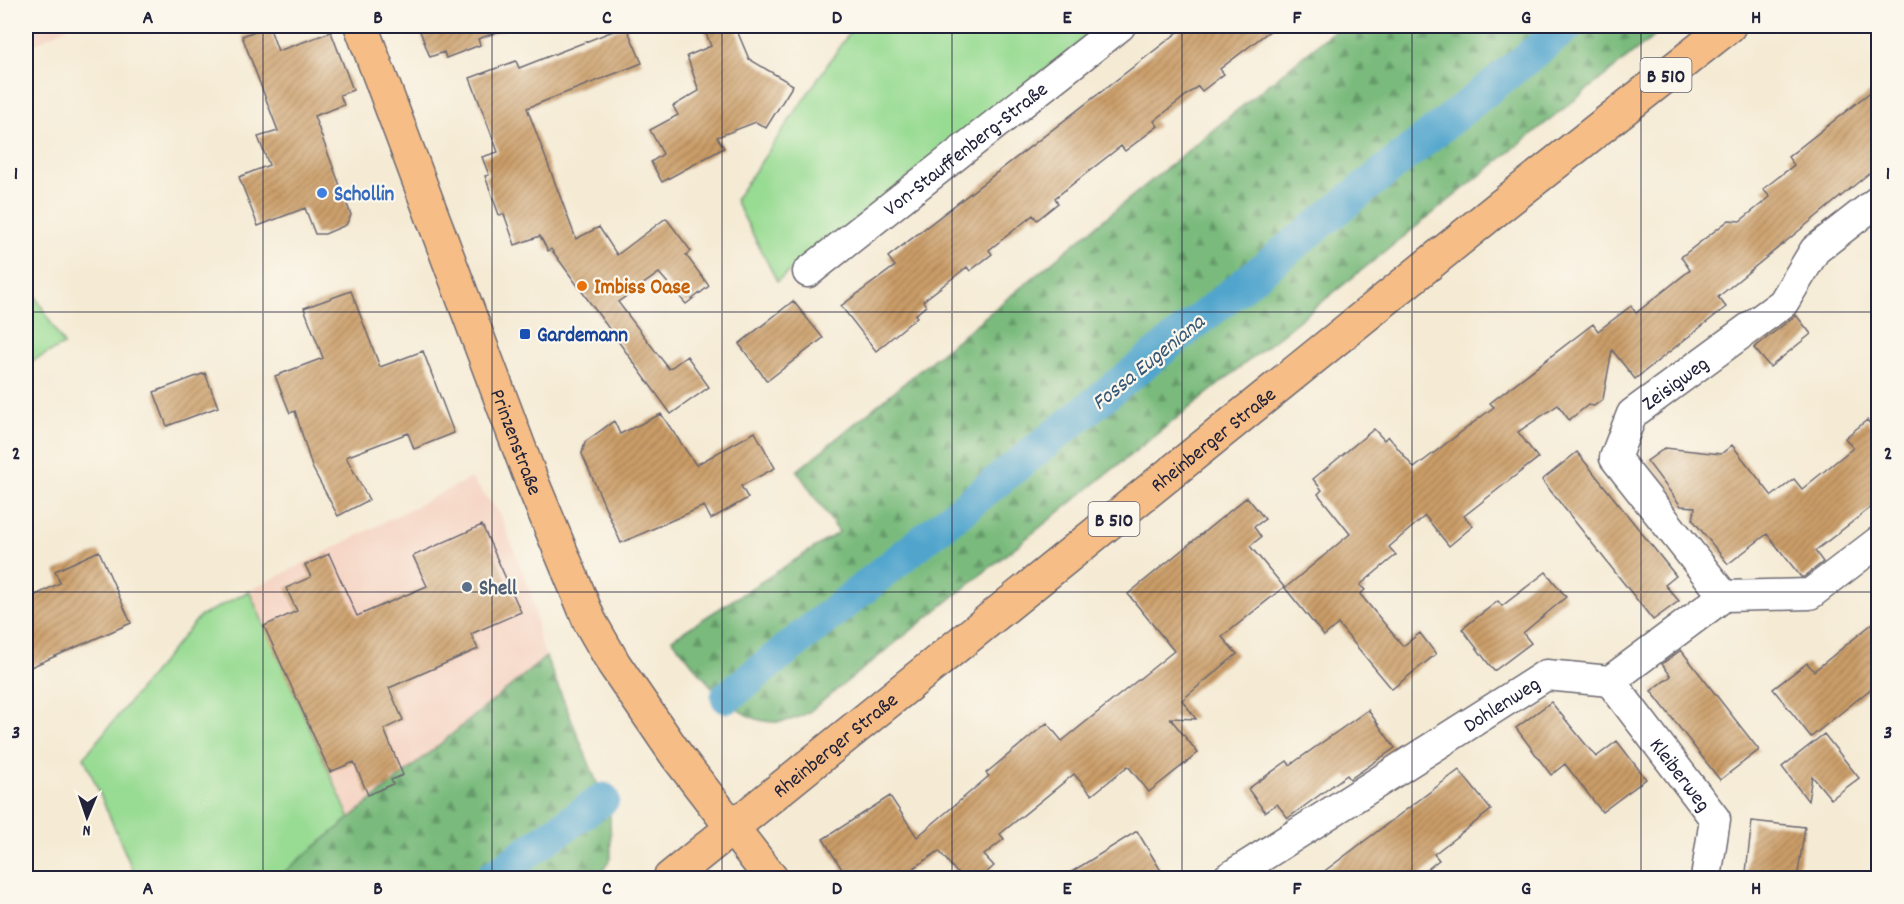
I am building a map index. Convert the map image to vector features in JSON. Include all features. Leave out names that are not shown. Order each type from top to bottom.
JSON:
[{"type":"main road","name":"Prinzenstraße","points":[[361,26],[532,482],[590,622],[635,695],[771,879]]},
{"type":"main road","name":"Rheinberger Straße","points":[[670,879],[1497,209],[1729,26]]},
{"type":"street","name":"Von-Stauffenberg-Straße","points":[[808,273],[1120,26]]},
{"type":"street","name":"Zeisigweg","points":[[1724,596],[1615,458],[1632,414],[1783,303],[1815,250],[1878,201]]},
{"type":"street","points":[[1610,681],[1724,596],[1810,594],[1878,542]]},
{"type":"street","name":"Dohlenweg","points":[[1228,879],[1546,675],[1610,681]]},
{"type":"street","name":"Kleiberweg","points":[[1610,681],[1715,819],[1706,879]]},
{"type":"shaded area","points":[[26,26],[69,26],[26,49]]},
{"type":"shaded area","points":[[471,478],[500,514],[532,596],[539,638],[546,657],[350,819],[249,591]]},
{"type":"green space","points":[[854,26],[1093,26],[1090,35],[777,281],[735,200]]},
{"type":"green space","points":[[1340,26],[1667,26],[809,712],[787,721],[767,722],[748,716],[715,690],[672,639],[839,532],[797,471]]},
{"type":"green space","points":[[26,280],[64,345],[26,364]]},
{"type":"green space","points":[[249,591],[350,819],[277,878],[136,878],[84,757],[199,617]]},
{"type":"green space","points":[[546,657],[610,815],[611,857],[599,878],[277,878]]},
{"type":"building","points":[[269,26],[278,51],[331,32],[353,90],[340,95],[344,105],[314,116],[351,215],[346,225],[325,234],[315,234],[305,208],[258,226],[239,177],[269,165],[258,137],[278,131],[242,36]]},
{"type":"building","points":[[418,26],[507,26],[508,28],[478,39],[480,45],[446,58],[444,52],[430,57]]},
{"type":"building","points":[[626,26],[642,63],[527,108],[576,239],[599,227],[617,255],[666,218],[691,251],[686,255],[709,286],[686,304],[659,273],[618,302],[669,369],[687,356],[709,387],[671,414],[551,249],[548,251],[540,236],[515,245],[504,214],[499,215],[485,176],[489,175],[482,157],[498,152],[470,78],[516,61],[519,68]]},
{"type":"building","points":[[703,26],[735,26],[749,59],[793,85],[766,128],[756,122],[717,137],[724,148],[662,182],[651,162],[663,154],[650,130],[678,115],[673,106],[699,91],[687,56],[711,46]]},
{"type":"building","points":[[1186,26],[1276,26],[1220,69],[1224,74],[1202,91],[1198,86],[1154,121],[1158,126],[1125,151],[1121,146],[1055,198],[1058,203],[1037,220],[1033,215],[989,250],[992,254],[970,271],[967,267],[923,301],[926,306],[915,315],[917,317],[876,351],[841,306],[895,266],[888,257]]},
{"type":"building","points":[[1878,86],[1878,166],[1718,297],[1726,307],[1635,379],[1612,350],[1603,399],[1594,406],[1588,405],[1569,420],[1558,405],[1518,432],[1538,458],[1464,516],[1473,526],[1449,546],[1425,516],[1389,547],[1396,555],[1360,585],[1365,590],[1360,594],[1403,646],[1420,633],[1436,654],[1392,689],[1338,624],[1324,636],[1285,588],[1350,534],[1318,494],[1322,490],[1313,479],[1374,429],[1384,440],[1388,436],[1414,468],[1494,407],[1490,403],[1593,324],[1598,331],[1631,306],[1636,313],[1690,270],[1681,257],[1729,220],[1740,221],[1770,197],[1763,189],[1794,165],[1788,157]]},
{"type":"building","points":[[351,291],[380,367],[423,351],[454,433],[414,449],[408,433],[346,457],[369,500],[338,516],[312,467],[295,411],[290,413],[275,376],[323,358],[304,308]]},
{"type":"building","points":[[793,301],[823,338],[767,381],[739,344]]},
{"type":"building","points":[[1796,315],[1811,334],[1770,367],[1754,348]]},
{"type":"building","points":[[205,373],[218,407],[167,426],[154,392]]},
{"type":"building","points":[[661,414],[696,465],[755,432],[775,468],[741,486],[748,498],[711,519],[704,506],[621,543],[582,454],[585,442],[614,421],[620,434]]},
{"type":"building","points":[[1867,420],[1875,430],[1878,428],[1878,502],[1815,551],[1823,562],[1804,577],[1801,577],[1767,534],[1728,564],[1693,520],[1695,507],[1681,506],[1647,461],[1665,448],[1721,454],[1732,445],[1772,496],[1794,479],[1802,489],[1853,448],[1845,438]]},
{"type":"building","points":[[1577,452],[1676,576],[1665,585],[1679,601],[1653,620],[1542,480]]},
{"type":"building","points":[[1247,497],[1265,519],[1254,527],[1261,537],[1250,546],[1284,587],[1222,637],[1237,654],[1182,700],[1196,719],[1170,718],[1198,753],[1149,792],[1128,766],[1092,795],[1074,774],[1000,834],[1004,839],[984,855],[994,866],[979,879],[962,879],[939,851],[897,879],[848,879],[823,839],[890,796],[917,837],[989,776],[986,773],[1047,723],[1062,741],[1174,651],[1128,594]]},
{"type":"building","points":[[482,525],[521,612],[471,634],[478,649],[389,688],[403,720],[384,729],[403,775],[391,780],[393,784],[368,795],[354,762],[330,772],[264,626],[297,611],[286,588],[311,577],[305,565],[329,554],[357,616],[427,586],[413,556]]},
{"type":"building","points":[[99,551],[131,623],[26,669],[26,600],[60,583],[55,571]]},
{"type":"building","points":[[1546,572],[1566,597],[1523,633],[1531,643],[1494,671],[1462,629],[1498,601],[1502,606]]},
{"type":"building","points":[[1878,619],[1878,683],[1811,737],[1773,689],[1807,663],[1814,671]]},
{"type":"building","points":[[1681,650],[1759,750],[1720,780],[1651,691],[1671,676],[1662,664]]},
{"type":"building","points":[[1551,702],[1596,757],[1617,741],[1646,779],[1602,812],[1565,764],[1551,775],[1516,728]]},
{"type":"building","points":[[1368,710],[1395,748],[1350,779],[1347,775],[1288,818],[1277,804],[1265,812],[1248,789],[1287,761],[1290,765]]},
{"type":"building","points":[[1824,734],[1859,778],[1831,799],[1812,776],[1808,801],[1782,767]]},
{"type":"building","points":[[1459,770],[1491,810],[1434,854],[1439,860],[1415,879],[1314,879]]},
{"type":"building","points":[[1752,821],[1805,827],[1797,879],[1772,879],[1772,875],[1746,872]]},
{"type":"building","points":[[1137,831],[1166,879],[1060,879]]},
{"type":"waterway","name":"Fossa Eugeniana","points":[[727,697],[1567,26]]},
{"type":"waterway","name":"Fossa Eugeniana","points":[[491,878],[603,799]]},
{"type":"place","name":"Schollin","points":[[322,193]]},
{"type":"place","name":"Imbiss Oase","points":[[582,286]]},
{"type":"place","name":"Gardemann","points":[[525,334]]},
{"type":"place","name":"Shell","points":[[467,587]]}]
